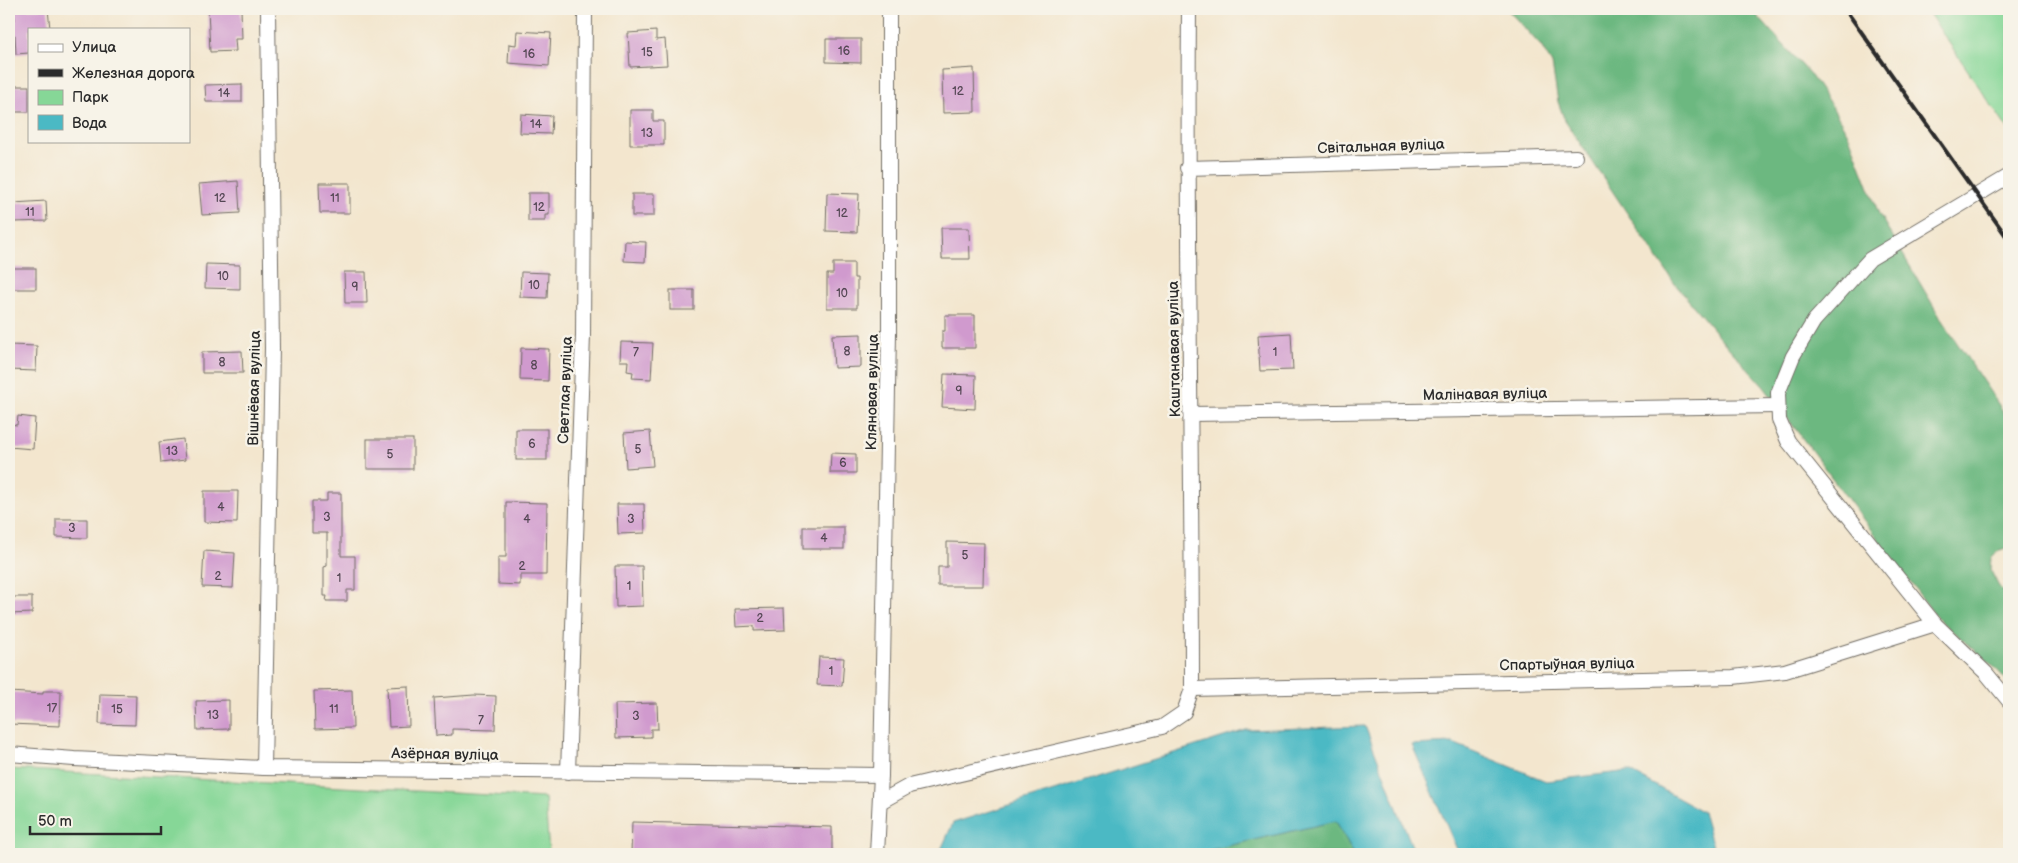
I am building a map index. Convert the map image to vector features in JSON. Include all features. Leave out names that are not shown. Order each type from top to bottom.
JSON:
[{"type":"street","name":"Вішнёвая вуліца","points":[[264,768],[272,348],[268,9]]},
{"type":"street","name":"Светлая вуліца","points":[[568,772],[583,335],[585,9]]},
{"type":"street","name":"Кляновая вуліца","points":[[877,854],[881,775],[889,333],[889,9]]},
{"type":"street","name":"Каштанавая вуліца","points":[[1189,9],[1188,168],[1192,689]]},
{"type":"street","name":"Світальная вуліца","points":[[1188,168],[1576,157]]},
{"type":"street","points":[[2009,176],[1870,259],[1814,321],[1793,356],[1778,393],[1779,420],[1788,442],[1935,624],[1986,673],[2009,701]]},
{"type":"street","name":"Малінавая вуліца","points":[[1191,414],[1778,406]]},
{"type":"street","name":"Спартыўная вуліца","points":[[1192,689],[1733,677],[1785,672],[1935,624]]},
{"type":"street","points":[[880,802],[909,786],[1162,727],[1184,712],[1192,689]]},
{"type":"street","name":"Азёрная вуліца","points":[[9,754],[264,768],[881,775]]},
{"type":"green space","points":[[1507,9],[1751,9],[1809,73],[1849,136],[1879,214],[1943,322],[2009,420],[2009,551],[2006,549],[1997,552],[1991,558],[1990,569],[1998,585],[2009,600],[2009,683],[1983,657],[1937,618],[1764,387],[1675,284],[1565,121],[1558,102],[1552,64],[1541,46]]},
{"type":"green space","points":[[1926,9],[2009,9],[2009,131]]},
{"type":"green space","points":[[9,769],[545,798],[549,854],[9,854]]},
{"type":"green space","points":[[1336,821],[1354,854],[1193,854]]},
{"type":"water","points":[[1365,726],[1415,854],[1354,854],[1336,821],[1193,854],[939,854],[953,823],[1246,730]]},
{"type":"water","points":[[1453,743],[1546,781],[1629,771],[1703,812],[1715,854],[1459,854],[1412,745]]},
{"type":"building","points":[[14,9],[48,9],[50,28],[28,28],[28,53],[16,54],[15,35],[9,35],[9,21],[15,20]]},
{"type":"building","points":[[208,9],[241,9],[242,39],[235,39],[236,51],[210,52]]},
{"type":"building","points":[[517,31],[551,33],[549,66],[508,63],[509,44],[516,45]]},
{"type":"building","points":[[656,31],[656,40],[665,39],[667,65],[630,67],[628,33]]},
{"type":"building","points":[[826,39],[861,39],[861,63],[826,62]]},
{"type":"building","points":[[974,68],[975,112],[943,113],[942,70]]},
{"type":"building","points":[[242,84],[242,102],[206,102],[205,85]]},
{"type":"building","points":[[9,86],[28,86],[28,112],[9,112]]},
{"type":"building","points":[[630,110],[653,110],[653,121],[664,121],[664,145],[630,145]]},
{"type":"building","points":[[521,114],[552,116],[551,134],[520,133]]},
{"type":"building","points":[[238,181],[240,213],[202,215],[199,184]]},
{"type":"building","points":[[319,183],[350,183],[350,213],[320,213]]},
{"type":"building","points":[[528,193],[549,193],[549,215],[545,215],[545,221],[528,221]]},
{"type":"building","points":[[827,193],[859,194],[857,232],[826,231]]},
{"type":"building","points":[[632,194],[654,194],[654,216],[632,216]]},
{"type":"building","points":[[46,201],[47,221],[14,222],[13,203]]},
{"type":"building","points":[[941,228],[969,228],[970,259],[942,259]]},
{"type":"building","points":[[625,241],[646,242],[645,262],[624,261]]},
{"type":"building","points":[[833,263],[854,263],[854,278],[857,278],[857,308],[827,308],[827,274],[833,274]]},
{"type":"building","points":[[206,264],[240,265],[240,289],[205,288]]},
{"type":"building","points":[[9,268],[36,268],[36,289],[9,289]]},
{"type":"building","points":[[344,272],[366,272],[367,303],[345,303]]},
{"type":"building","points":[[521,272],[548,273],[547,298],[520,297]]},
{"type":"building","points":[[670,290],[694,290],[694,310],[670,310]]},
{"type":"building","points":[[945,315],[975,315],[975,348],[942,348],[942,331],[945,331]]},
{"type":"building","points":[[1291,333],[1293,370],[1260,371],[1258,335]]},
{"type":"building","points":[[861,334],[861,367],[834,368],[832,335]]},
{"type":"building","points":[[621,342],[653,343],[651,379],[632,378],[633,372],[627,371],[628,361],[620,361]]},
{"type":"building","points":[[9,345],[37,346],[36,371],[9,370]]},
{"type":"building","points":[[521,348],[549,349],[548,381],[520,380]]},
{"type":"building","points":[[242,351],[243,373],[202,373],[202,352]]},
{"type":"building","points":[[944,374],[976,375],[975,409],[942,407]]},
{"type":"building","points":[[18,416],[35,418],[33,449],[9,447],[9,424],[17,425]]},
{"type":"building","points":[[516,429],[547,429],[547,460],[516,460]]},
{"type":"building","points":[[650,431],[653,466],[626,468],[624,433]]},
{"type":"building","points":[[183,439],[185,460],[161,463],[159,442]]},
{"type":"building","points":[[367,439],[413,439],[413,469],[367,469]]},
{"type":"building","points":[[831,453],[856,454],[856,473],[830,473]]},
{"type":"building","points":[[204,491],[238,491],[237,523],[204,522]]},
{"type":"building","points":[[327,493],[341,493],[341,556],[355,556],[355,590],[347,590],[347,601],[326,601],[327,596],[324,596],[324,567],[327,566],[327,533],[312,533],[312,501],[327,501]]},
{"type":"building","points":[[506,502],[547,503],[546,575],[520,575],[520,585],[498,584],[498,557],[506,557]]},
{"type":"building","points":[[617,504],[644,504],[645,533],[618,534]]},
{"type":"building","points":[[56,519],[87,519],[87,538],[56,537]]},
{"type":"building","points":[[803,527],[844,527],[844,549],[803,549]]},
{"type":"building","points":[[947,542],[984,543],[983,586],[938,586],[938,567],[947,567]]},
{"type":"building","points":[[204,551],[235,553],[233,588],[202,587]]},
{"type":"building","points":[[615,566],[642,566],[643,606],[616,607]]},
{"type":"building","points":[[9,597],[32,597],[32,613],[9,614]]},
{"type":"building","points":[[784,608],[785,630],[754,631],[754,626],[736,627],[735,609]]},
{"type":"building","points":[[819,657],[844,658],[842,686],[817,685]]},
{"type":"building","points":[[408,686],[409,726],[389,727],[387,687]]},
{"type":"building","points":[[352,690],[353,728],[315,729],[314,691]]},
{"type":"building","points":[[43,691],[61,691],[60,726],[9,724],[9,692],[43,694]]},
{"type":"building","points":[[100,694],[136,695],[135,725],[99,724]]},
{"type":"building","points":[[474,695],[496,696],[495,730],[452,729],[452,735],[436,736],[434,698]]},
{"type":"building","points":[[229,700],[229,729],[197,730],[196,701]]},
{"type":"building","points":[[657,703],[658,729],[651,729],[651,737],[616,738],[615,704]]},
{"type":"building","points":[[632,822],[832,827],[832,854],[631,854]]},
{"type":"railway","points":[[1845,9],[2009,240]]}]
